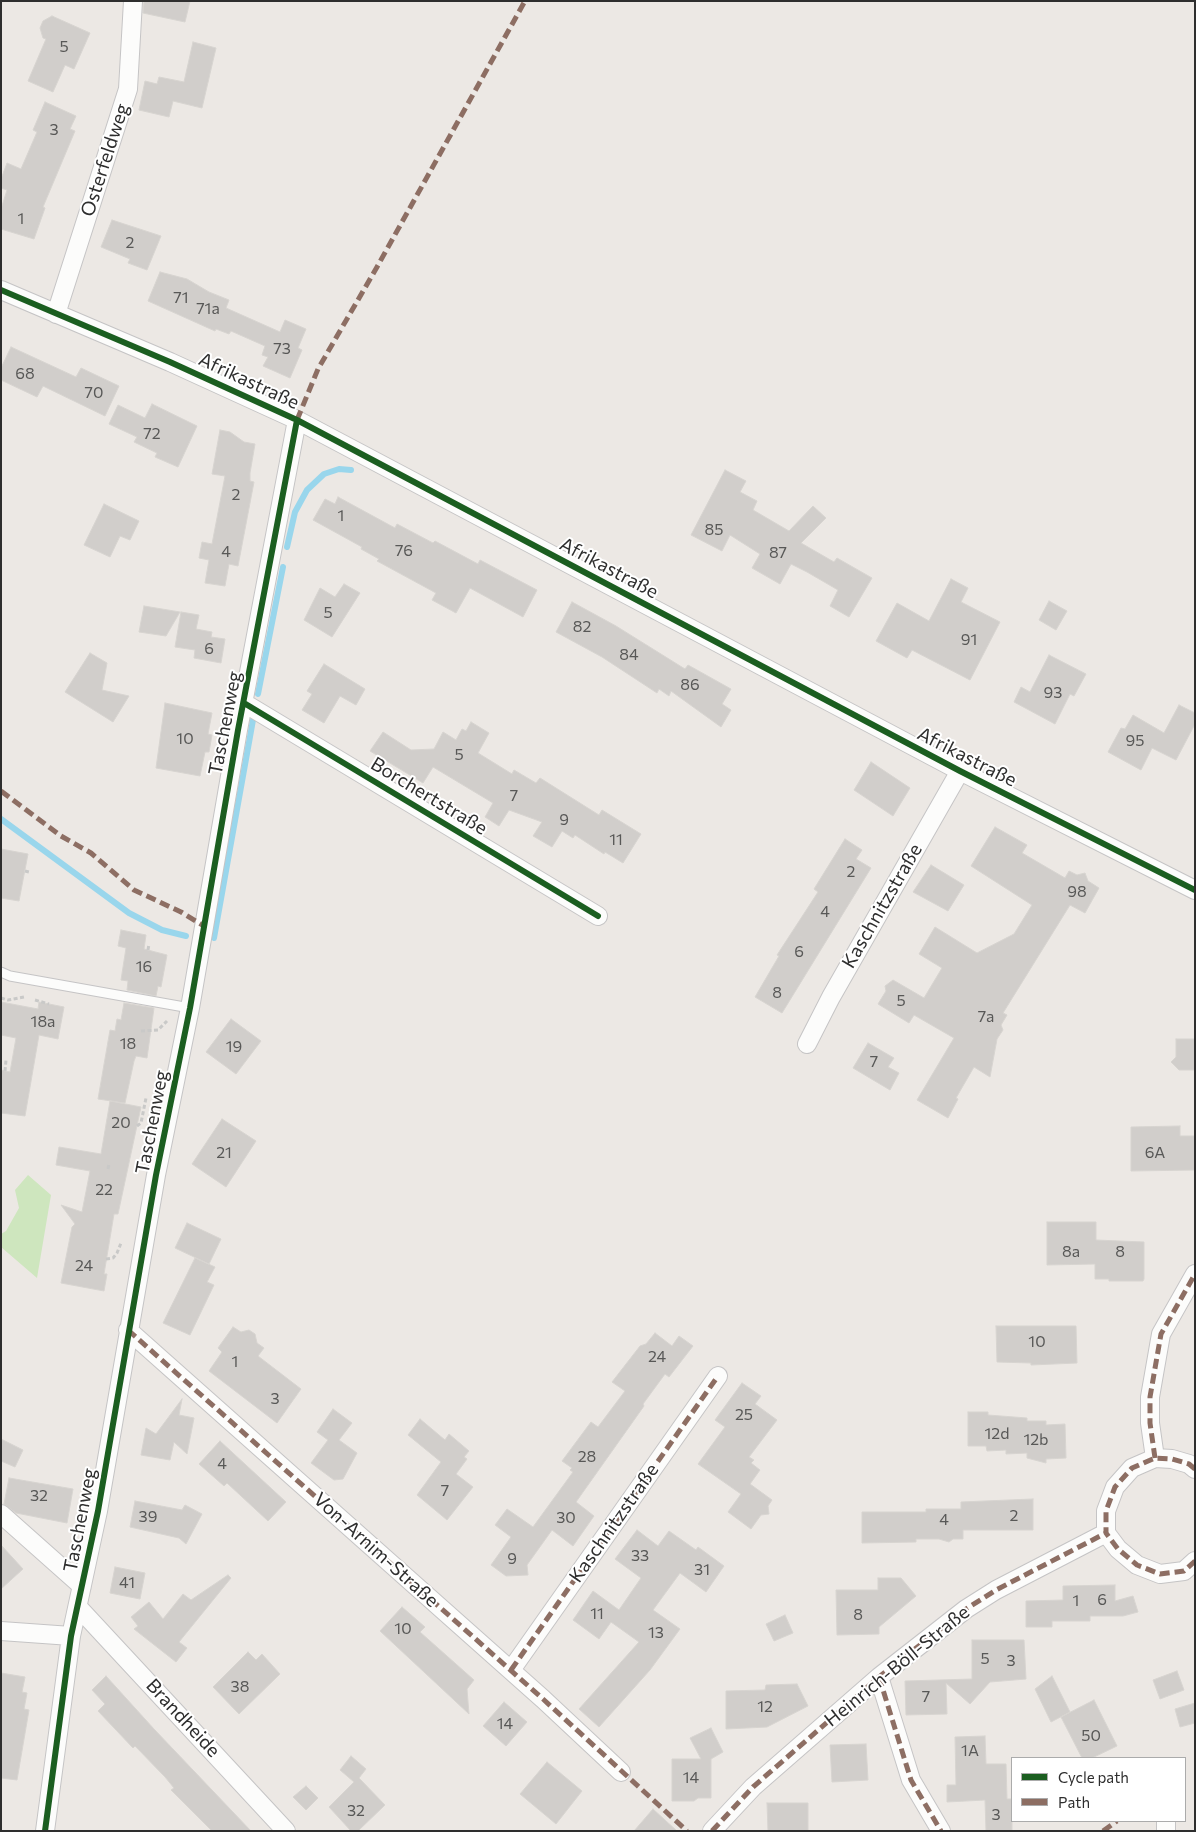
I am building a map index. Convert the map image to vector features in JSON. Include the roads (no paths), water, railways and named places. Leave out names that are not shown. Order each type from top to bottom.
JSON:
[{"type":"street","name":"Osterfeldweg","points":[[56,314],[128,89],[132,1]]},
{"type":"street","name":"Afrikastraße","points":[[1,290],[170,362],[297,420],[960,771],[1195,890]]},
{"type":"street","name":"Taschenweg","points":[[45,1831],[71,1636],[98,1511],[156,1175],[190,1008],[297,420]]},
{"type":"street","name":"Borchertstraße","points":[[244,703],[598,916]]},
{"type":"street","name":"Kaschnitzstraße","points":[[807,1044],[831,997],[960,771]]},
{"type":"street","points":[[1154,1458],[1150,1423],[1150,1398],[1162,1334],[1195,1274]]},
{"type":"street","name":"Von-Arnim-Straße","points":[[128,1330],[511,1670],[621,1772]]},
{"type":"street","name":"Kaschnitzstraße","points":[[511,1670],[718,1376]]},
{"type":"street","points":[[1195,1469],[1189,1464],[1172,1459],[1154,1458],[1132,1468],[1115,1487],[1106,1511],[1106,1532],[1118,1549],[1137,1565],[1160,1574],[1184,1571],[1195,1562]]},
{"type":"street","points":[[1,1514],[82,1586]]},
{"type":"street","name":"Heinrich-Böll-Straße","points":[[712,1831],[753,1787],[879,1677],[971,1606],[1106,1532]]},
{"type":"street","name":"Brandheide","points":[[78,1607],[286,1831]]},
{"type":"street","points":[[1,1631],[71,1636]]},
{"type":"street","points":[[879,1677],[911,1780],[941,1831]]},
{"type":"lane","points":[[1,972],[10,976],[190,1008]]},
{"type":"waterway","points":[[287,547],[295,512],[307,490],[324,474],[339,469],[351,470]]},
{"type":"waterway","points":[[258,694],[283,567]]},
{"type":"waterway","points":[[214,938],[253,720]]},
{"type":"waterway","points":[[1,819],[129,913],[162,930],[186,936]]}]
